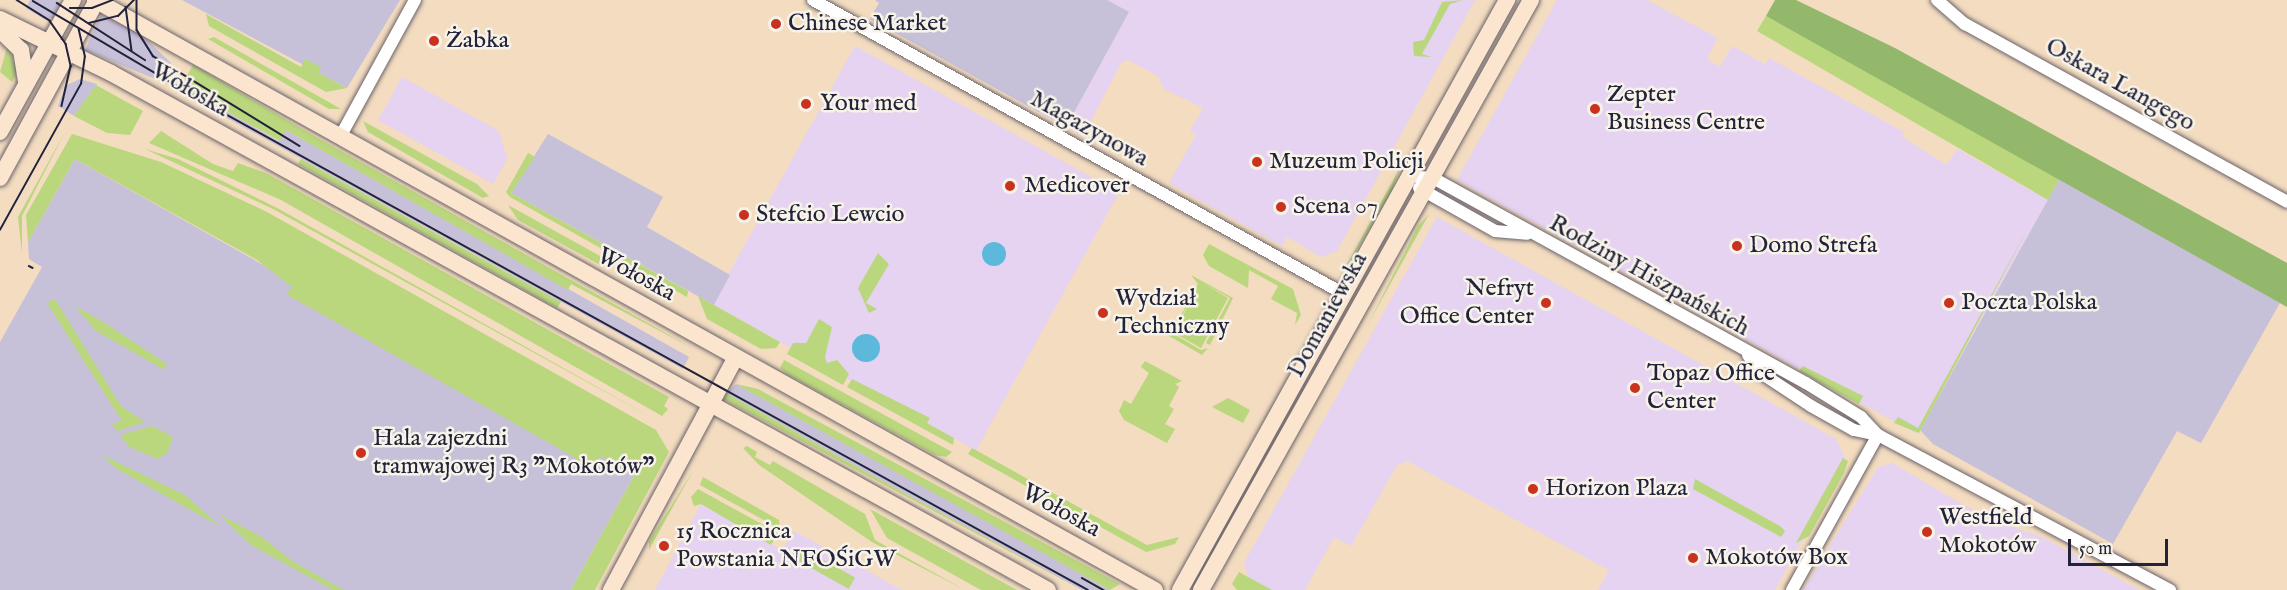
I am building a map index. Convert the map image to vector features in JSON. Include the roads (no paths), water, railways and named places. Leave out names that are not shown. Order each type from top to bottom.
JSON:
[{"type":"main road","points":[[0,132],[73,0]]},
{"type":"main road","points":[[0,178],[96,0]]},
{"type":"main road","name":"Wołoska","points":[[96,0],[1155,590]]},
{"type":"main road","name":"Domaniewska","points":[[1180,590],[1507,0]]},
{"type":"main road","name":"Domaniewska","points":[[1201,590],[1531,0]]},
{"type":"main road","name":"Wołoska","points":[[0,19],[69,53],[1048,590]]},
{"type":"main road","points":[[0,30],[24,57],[25,87]]},
{"type":"main road","points":[[611,590],[736,357]]},
{"type":"street","points":[[340,137],[416,0]]},
{"type":"street","name":"Magazynowa","points":[[813,0],[1344,294]]},
{"type":"street","name":"Oskara Langego","points":[[1937,0],[1965,24],[2287,202]]},
{"type":"street","name":"Rodziny Hiszpańskich","points":[[1408,176],[1433,178],[1748,355],[1806,383],[1861,417],[1878,435]]},
{"type":"street","name":"Rodziny Hiszpańskich","points":[[1408,176],[1424,193],[1496,231],[1529,234]]},
{"type":"street","name":"Rodziny Hiszpańskich","points":[[1748,355],[1761,373],[1810,406],[1854,430],[1878,435],[1973,488],[2170,590]]},
{"type":"street","points":[[1792,590],[1878,435]]},
{"type":"water","points":[[994,242],[1002,246],[1006,254],[1002,262],[994,266],[986,262],[982,254],[986,246]]},
{"type":"water","points":[[866,334],[876,338],[880,348],[876,358],[866,362],[856,358],[852,348],[856,338]]},
{"type":"tram line","points":[[17,0],[50,21],[66,44],[71,66],[62,106]]},
{"type":"tram line","points":[[70,8],[92,8],[113,0]]},
{"type":"tram line","points":[[89,23],[118,16],[134,0]]},
{"type":"tram line","points":[[137,0],[137,30],[153,56],[300,146]]},
{"type":"tram line","points":[[33,1],[220,111],[1088,590]]},
{"type":"tram line","points":[[57,3],[145,60]]},
{"type":"tram line","points":[[126,7],[132,51]]},
{"type":"tram line","points":[[0,230],[81,84],[85,57],[79,30]]},
{"type":"tram line","points":[[29,266],[33,268]]},
{"type":"tram line","points":[[1082,578],[1104,590]]},
{"type":"place","name":"Chinese Market","points":[[776,24]]},
{"type":"place","name":"Żabka","points":[[434,41]]},
{"type":"place","name":"Your med","points":[[806,104]]},
{"type":"place","name":"Zepter Business Centre","points":[[1595,109]]},
{"type":"place","name":"Muzeum Policji","points":[[1257,162]]},
{"type":"place","name":"Medicover","points":[[1010,186]]},
{"type":"place","name":"Scena 07","points":[[1281,207]]},
{"type":"place","name":"Stefcio Lewcio","points":[[744,215]]},
{"type":"place","name":"Domo Strefa","points":[[1737,246]]},
{"type":"place","name":"Nefryt Office Center","points":[[1546,303]]},
{"type":"place","name":"Poczta Polska","points":[[1949,303]]},
{"type":"place","name":"Wydział Techniczny","points":[[1103,313]]},
{"type":"place","name":"Topaz Office Center","points":[[1635,388]]},
{"type":"place","name":"Hala zajezdni tramwajowej R3 \"Mokotów\"","points":[[361,453]]},
{"type":"place","name":"Horizon Plaza","points":[[1533,489]]},
{"type":"place","name":"Westfield Mokotów","points":[[1927,532]]},
{"type":"place","name":"15 Rocznica Powstania NFOŚiGW","points":[[664,546]]},
{"type":"place","name":"Mokotów Box","points":[[1693,558]]}]
